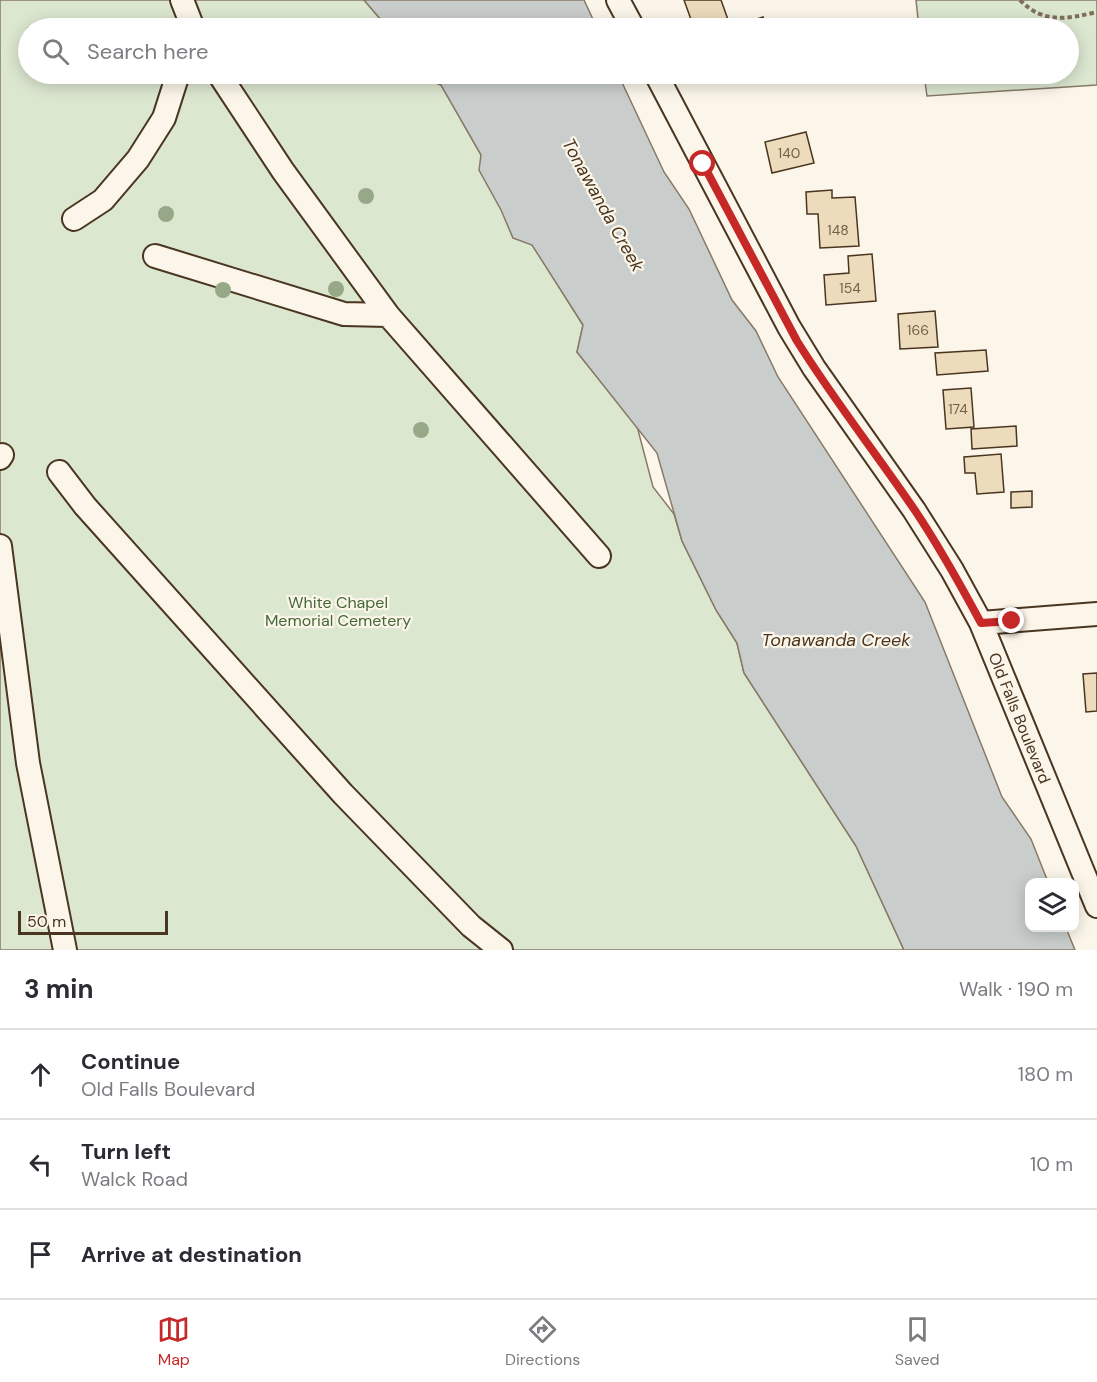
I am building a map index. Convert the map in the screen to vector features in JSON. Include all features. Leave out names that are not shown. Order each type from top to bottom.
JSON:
[{"type":"street","points":[[182,0],[189,18]]},
{"type":"street","points":[[618,0],[628,18]]},
{"type":"street","points":[[74,219],[103,200],[138,159],[164,118],[175,84]]},
{"type":"street","points":[[226,84],[283,171],[388,315],[599,556]]},
{"type":"street","name":"Old Falls Boulevard","points":[[661,84],[789,327],[814,368],[914,510],[952,570],[981,623],[1097,906]]},
{"type":"street","points":[[155,256],[344,314],[388,315]]},
{"type":"street","points":[[59,472],[85,506],[343,794],[471,926],[501,950]]},
{"type":"street","points":[[0,546],[28,762],[66,950]]},
{"type":"street","points":[[981,623],[1097,614]]},
{"type":"path","points":[[1020,0],[1030,10],[1048,17],[1071,18],[1097,12]]},
{"type":"green space","name":"White Chapel Memorial Cemetery","points":[[0,0],[364,0],[379,18],[18,18],[18,84],[441,85],[481,155],[513,238],[532,244],[583,325],[577,352],[637,426],[653,487],[674,514],[682,541],[716,610],[737,643],[744,673],[856,846],[904,950],[0,950]]},
{"type":"green space","points":[[916,0],[1097,0],[1097,85],[927,96],[925,84],[1079,84],[1079,18],[918,18]]},
{"type":"water","points":[[364,0],[584,0],[592,18],[379,18]]},
{"type":"water","name":"Tonawanda Creek","points":[[439,84],[623,84],[664,172],[689,209],[732,300],[756,331],[778,377],[925,602],[1002,797],[1031,839],[1046,878],[1025,878],[1025,932],[1068,932],[1075,950],[904,950],[856,846],[744,673],[737,643],[716,610],[682,541],[657,453],[577,352],[583,325],[532,245],[513,238],[479,170],[481,155]]},
{"type":"building","points":[[684,0],[721,0],[727,18],[690,18]]},
{"type":"building","points":[[806,132],[814,163],[772,173],[765,142]]},
{"type":"building","points":[[832,190],[832,198],[855,197],[859,246],[820,248],[818,214],[807,214],[806,192]]},
{"type":"building","points":[[872,254],[876,301],[826,305],[824,275],[849,273],[848,256]]},
{"type":"building","points":[[935,311],[938,347],[900,349],[898,314]]},
{"type":"building","points":[[986,350],[988,371],[937,375],[935,353]]},
{"type":"building","points":[[971,388],[974,427],[946,429],[943,390]]},
{"type":"building","points":[[1016,426],[1017,446],[972,449],[971,429]]},
{"type":"building","points":[[1001,454],[1004,492],[977,494],[975,473],[965,473],[964,457]]},
{"type":"building","points":[[1032,491],[1032,507],[1011,508],[1011,492]]},
{"type":"building","points":[[1097,673],[1097,711],[1086,712],[1083,674]]},
{"type":"route","points":[[703,164],[797,341],[914,510],[952,570],[981,623],[1012,621]]}]
